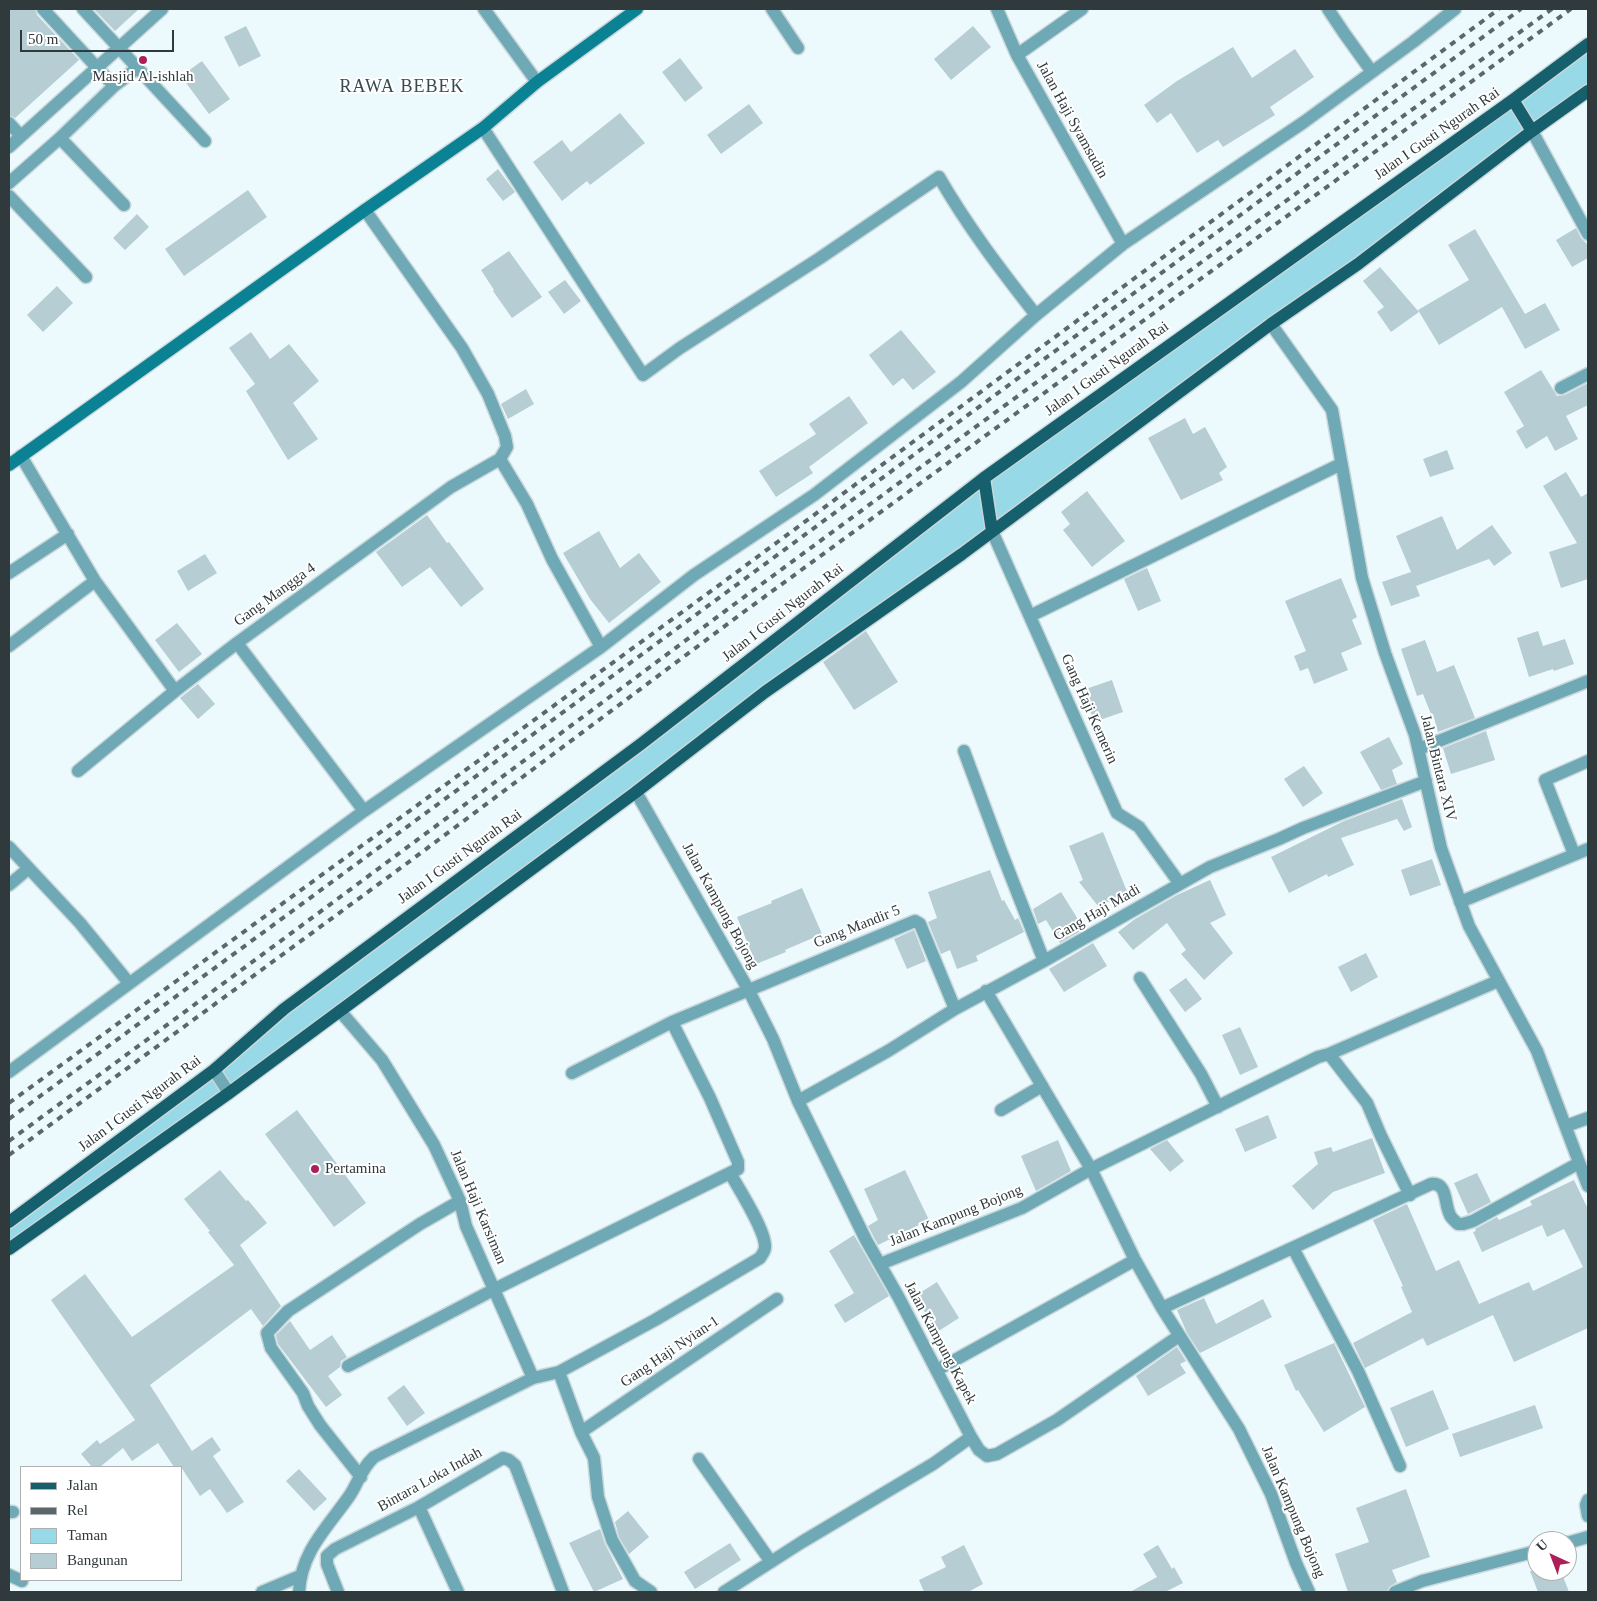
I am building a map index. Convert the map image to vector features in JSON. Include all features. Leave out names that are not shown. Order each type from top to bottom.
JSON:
[{"type":"main road","name":"Jalan I Gusti Ngurah Rai","points":[[9,1222],[214,1070],[284,1009],[641,744],[984,478],[1513,100],[1588,44]]},
{"type":"main road","points":[[9,1249],[229,1093],[636,792],[765,692],[962,554],[1272,324],[1358,264],[1532,131],[1588,91]]},
{"type":"main road","points":[[1513,100],[1532,131]]},
{"type":"main road","points":[[984,478],[992,531]]},
{"type":"street","points":[[43,9],[114,86]]},
{"type":"street","points":[[83,9],[136,69],[205,142]]},
{"type":"street","points":[[9,147],[162,9]]},
{"type":"street","points":[[484,9],[537,82]]},
{"type":"street","points":[[9,465],[365,210],[483,128],[537,82],[637,9]]},
{"type":"street","points":[[772,9],[798,48]]},
{"type":"street","name":"Jalan Haji Syamsudin","points":[[997,9],[1017,55],[1123,244]]},
{"type":"street","points":[[1017,55],[1082,9]]},
{"type":"street","points":[[1328,9],[1372,72]]},
{"type":"street","points":[[9,1072],[364,811],[601,647],[694,576],[814,495],[961,382],[1036,315],[1123,244],[1304,122],[1455,9]]},
{"type":"street","points":[[9,183],[60,138],[114,86],[136,69]]},
{"type":"street","points":[[9,123],[20,136]]},
{"type":"street","points":[[483,128],[643,375],[680,348],[820,258],[939,177],[968,225],[1036,315]]},
{"type":"street","points":[[1532,131],[1588,234]]},
{"type":"street","points":[[60,138],[124,205]]},
{"type":"street","points":[[9,196],[86,276]]},
{"type":"street","points":[[365,210],[462,348],[488,394],[506,436],[507,447],[500,459],[527,504],[552,559],[601,647]]},
{"type":"street","name":"Jalan Bintara XIV","points":[[1272,324],[1332,410],[1365,592],[1415,734],[1441,848],[1468,926],[1537,1050],[1588,1186]]},
{"type":"street","points":[[1561,388],[1588,374]]},
{"type":"street","points":[[21,456],[95,581],[174,691]]},
{"type":"street","name":"Gang Mangga 4","points":[[78,771],[174,691],[237,643],[451,486],[500,459]]},
{"type":"street","points":[[1030,616],[1341,464]]},
{"type":"street","name":"Gang Haji Kemerin","points":[[992,531],[1117,813],[1139,827],[1180,884]]},
{"type":"street","points":[[9,573],[68,534]]},
{"type":"street","points":[[9,646],[95,581]]},
{"type":"street","points":[[237,643],[364,811]]},
{"type":"street","points":[[1418,749],[1588,681]]},
{"type":"street","points":[[964,751],[1044,961]]},
{"type":"street","points":[[1574,854],[1545,780],[1588,761]]},
{"type":"street","name":"Gang Haji Madi","points":[[798,1101],[888,1051],[955,1008],[1044,961],[1210,867],[1280,840],[1303,828],[1426,781]]},
{"type":"street","name":"Jalan Kampung Bojong","points":[[636,792],[748,989],[773,1039],[798,1101],[866,1240],[880,1264],[1022,1208],[1091,1170],[1135,1260],[1162,1308],[1240,1429],[1271,1494],[1308,1592]]},
{"type":"street","points":[[9,847],[80,924],[129,983]]},
{"type":"street","points":[[1460,902],[1588,849]]},
{"type":"street","points":[[9,885],[28,868]]},
{"type":"street","name":"Gang Mandir 5","points":[[748,989],[915,921],[920,924],[955,1008]]},
{"type":"street","points":[[1140,978],[1201,1074],[1218,1107]]},
{"type":"street","points":[[986,991],[1091,1170],[1318,1057],[1329,1054],[1498,981]]},
{"type":"street","points":[[572,1073],[672,1022],[748,989]]},
{"type":"street","name":"Jalan Haji Karsiman","points":[[340,1011],[382,1060],[434,1145],[460,1201],[466,1226],[533,1378]]},
{"type":"street","points":[[348,1366],[495,1289],[738,1169],[738,1162],[710,1098],[672,1022]]},
{"type":"street","points":[[1329,1054],[1367,1103],[1410,1195]]},
{"type":"street","points":[[214,1070],[229,1093]]},
{"type":"street","points":[[1001,1110],[1042,1086]]},
{"type":"street","points":[[1566,1126],[1588,1118]]},
{"type":"street","points":[[1162,1308],[1431,1184],[1434,1183],[1441,1186],[1449,1215],[1458,1224],[1463,1224],[1474,1221],[1579,1162]]},
{"type":"street","points":[[299,1592],[300,1576],[312,1546],[350,1495],[362,1470],[374,1457],[533,1378],[559,1372],[656,1320],[760,1258],[765,1247],[760,1227],[730,1173]]},
{"type":"street","points":[[360,1477],[320,1425],[308,1406],[303,1393],[271,1348],[268,1333],[288,1311],[420,1224],[460,1201]]},
{"type":"street","points":[[1293,1248],[1358,1371],[1400,1466]]},
{"type":"street","points":[[937,1370],[1135,1260]]},
{"type":"street","name":"Jalan Kampung Kapek","points":[[880,1264],[971,1436],[983,1454],[988,1456],[997,1454],[1057,1420],[1179,1336]]},
{"type":"street","name":"Gang Haji Nyian-1","points":[[581,1432],[777,1299]]},
{"type":"street","points":[[559,1372],[581,1432],[594,1458],[598,1498],[612,1540],[636,1581],[650,1592]]},
{"type":"street","points":[[724,1592],[933,1464],[971,1436]]},
{"type":"street","name":"Bintara Loka Indah","points":[[338,1592],[327,1564],[327,1556],[335,1549],[419,1507],[503,1458],[515,1464],[563,1592]]},
{"type":"street","points":[[699,1459],[771,1562]]},
{"type":"street","points":[[1588,1500],[1586,1505],[1588,1516]]},
{"type":"street","points":[[419,1507],[458,1592]]},
{"type":"street","points":[[1395,1592],[1422,1581],[1527,1553]]},
{"type":"street","points":[[262,1592],[300,1576]]},
{"type":"green space","points":[[1588,44],[1588,91],[9,1249],[9,1222],[984,478]]},
{"type":"building","points":[[9,9],[35,9],[37,15],[79,60],[15,118],[9,115]]},
{"type":"building","points":[[94,9],[139,9],[115,31]]},
{"type":"building","points":[[246,26],[261,56],[239,67],[224,37]]},
{"type":"building","points":[[973,26],[991,47],[951,80],[934,59]]},
{"type":"building","points":[[1233,47],[1252,78],[1295,49],[1314,77],[1270,107],[1275,115],[1223,147],[1218,140],[1197,153],[1171,113],[1157,123],[1144,105],[1177,81]]},
{"type":"building","points":[[680,58],[703,88],[685,102],[662,72]]},
{"type":"building","points":[[202,61],[230,99],[209,114],[181,76]]},
{"type":"building","points":[[749,104],[763,123],[721,154],[707,135]]},
{"type":"building","points":[[620,113],[645,143],[590,185],[587,181],[562,201],[533,162],[562,140],[571,152]]},
{"type":"building","points":[[498,169],[515,192],[503,201],[486,179]]},
{"type":"building","points":[[248,190],[267,217],[184,276],[165,249]]},
{"type":"building","points":[[137,214],[149,227],[125,250],[113,238]]},
{"type":"building","points":[[1576,228],[1581,238],[1588,245],[1588,258],[1572,267],[1556,240]]},
{"type":"building","points":[[1475,229],[1525,314],[1545,303],[1560,330],[1525,349],[1502,307],[1439,345],[1418,310],[1469,280],[1448,245]]},
{"type":"building","points":[[509,251],[542,297],[512,318],[481,270]]},
{"type":"building","points":[[1380,267],[1419,312],[1391,332],[1377,312],[1384,307],[1363,281]]},
{"type":"building","points":[[565,280],[581,301],[564,314],[548,292]]},
{"type":"building","points":[[57,286],[73,303],[43,332],[27,315]]},
{"type":"building","points":[[901,330],[936,372],[913,390],[903,378],[893,386],[869,355]]},
{"type":"building","points":[[251,332],[270,359],[289,344],[319,381],[293,403],[318,439],[288,460],[246,391],[255,384],[229,348]]},
{"type":"building","points":[[1541,370],[1557,396],[1565,395],[1588,383],[1588,405],[1566,416],[1578,439],[1555,451],[1547,436],[1526,449],[1516,431],[1524,426],[1504,392]]},
{"type":"building","points":[[526,389],[534,404],[508,419],[501,404]]},
{"type":"building","points":[[849,396],[868,423],[809,467],[813,473],[776,497],[759,471],[816,434],[809,424]]},
{"type":"building","points":[[1185,418],[1193,434],[1205,427],[1227,467],[1219,473],[1223,480],[1181,500],[1148,438]]},
{"type":"building","points":[[1447,450],[1454,469],[1430,477],[1423,459]]},
{"type":"building","points":[[1566,472],[1581,497],[1588,493],[1588,579],[1561,588],[1549,552],[1577,543],[1543,486]]},
{"type":"building","points":[[1087,491],[1125,541],[1092,567],[1063,530],[1070,524],[1061,512]]},
{"type":"building","points":[[427,515],[484,589],[461,607],[430,567],[402,587],[376,552]]},
{"type":"building","points":[[1442,516],[1457,550],[1492,525],[1512,553],[1494,566],[1489,559],[1416,586],[1420,596],[1391,606],[1382,582],[1411,572],[1396,536]]},
{"type":"building","points":[[599,531],[620,568],[639,553],[661,582],[609,623],[590,599],[563,553]]},
{"type":"building","points":[[205,554],[217,573],[188,591],[177,571]]},
{"type":"building","points":[[1147,568],[1161,601],[1138,611],[1124,579]]},
{"type":"building","points":[[1341,578],[1357,617],[1352,620],[1362,644],[1341,653],[1348,670],[1314,684],[1308,668],[1300,671],[1294,656],[1306,651],[1285,601]]},
{"type":"building","points":[[177,623],[202,654],[179,672],[155,640]]},
{"type":"building","points":[[866,631],[898,682],[854,710],[823,662]]},
{"type":"building","points":[[1538,631],[1543,646],[1565,639],[1574,664],[1529,677],[1517,638]]},
{"type":"building","points":[[1425,640],[1437,672],[1454,665],[1475,718],[1438,732],[1433,714],[1431,714],[1423,694],[1417,696],[1401,649]]},
{"type":"building","points":[[1112,680],[1123,712],[1094,722],[1083,690]]},
{"type":"building","points":[[198,684],[215,704],[198,719],[180,698]]},
{"type":"building","points":[[1486,731],[1495,760],[1451,774],[1443,748]]},
{"type":"building","points":[[1389,737],[1403,764],[1392,770],[1397,784],[1381,790],[1360,752]]},
{"type":"building","points":[[1304,766],[1323,793],[1303,807],[1284,779]]},
{"type":"building","points":[[1402,799],[1412,827],[1404,831],[1397,819],[1341,838],[1354,865],[1328,877],[1327,874],[1289,893],[1271,857],[1344,821]]},
{"type":"building","points":[[1103,832],[1128,894],[1098,906],[1079,882],[1083,880],[1069,846]]},
{"type":"building","points":[[1432,859],[1441,885],[1410,896],[1401,870]]},
{"type":"building","points":[[990,870],[1002,901],[1004,900],[1015,920],[1018,918],[1024,932],[976,956],[978,961],[957,969],[950,950],[941,954],[928,922],[937,918],[928,892]]},
{"type":"building","points":[[1210,880],[1226,915],[1210,923],[1233,953],[1204,980],[1181,954],[1186,950],[1167,923],[1133,950],[1118,932],[1135,919],[1177,895]]},
{"type":"building","points":[[802,888],[822,934],[756,964],[737,917]]},
{"type":"building","points":[[1061,892],[1084,929],[1060,943],[1046,920],[1038,924],[1033,909]]},
{"type":"building","points":[[914,930],[926,961],[907,969],[894,939]]},
{"type":"building","points":[[1093,943],[1107,966],[1064,992],[1049,969]]},
{"type":"building","points":[[1366,953],[1378,977],[1351,992],[1338,967]]},
{"type":"building","points":[[1186,978],[1202,999],[1185,1012],[1169,990]]},
{"type":"building","points":[[1240,1027],[1258,1067],[1240,1075],[1222,1035]]},
{"type":"building","name":"Pertamina","points":[[297,1110],[366,1203],[334,1227],[265,1134]]},
{"type":"building","points":[[1268,1115],[1277,1138],[1245,1152],[1235,1129]]},
{"type":"building","points":[[1372,1138],[1385,1173],[1333,1192],[1313,1210],[1292,1186],[1318,1164],[1314,1152],[1331,1147],[1333,1152]]},
{"type":"building","points":[[1058,1140],[1071,1171],[1036,1191],[1021,1156]]},
{"type":"building","points":[[1167,1140],[1184,1161],[1170,1172],[1150,1149]]},
{"type":"building","points":[[220,1170],[246,1201],[248,1200],[267,1223],[240,1245],[281,1306],[263,1326],[251,1309],[150,1385],[192,1451],[212,1437],[221,1450],[213,1456],[244,1502],[227,1513],[210,1489],[200,1496],[182,1466],[173,1466],[158,1443],[132,1461],[123,1448],[101,1466],[91,1466],[81,1454],[97,1440],[100,1444],[135,1420],[51,1300],[85,1274],[132,1337],[234,1265],[184,1199]]},
{"type":"building","points":[[905,1170],[929,1220],[878,1245],[868,1226],[878,1220],[864,1189]]},
{"type":"building","points":[[1477,1173],[1491,1202],[1468,1214],[1454,1183]]},
{"type":"building","points":[[1574,1180],[1588,1209],[1588,1328],[1514,1362],[1493,1315],[1427,1346],[1423,1338],[1365,1368],[1353,1343],[1412,1312],[1401,1287],[1403,1286],[1373,1220],[1407,1204],[1436,1271],[1459,1260],[1479,1304],[1529,1282],[1533,1291],[1583,1267],[1564,1229],[1547,1237],[1542,1225],[1482,1252],[1473,1232],[1497,1217],[1499,1220],[1532,1205],[1530,1201]]},
{"type":"building","points":[[854,1235],[889,1296],[845,1323],[834,1305],[854,1293],[829,1251]]},
{"type":"building","points":[[937,1282],[959,1318],[937,1332],[915,1296]]},
{"type":"building","points":[[1204,1298],[1216,1324],[1263,1299],[1272,1317],[1200,1353],[1187,1333],[1177,1310]]},
{"type":"building","points":[[290,1321],[310,1350],[332,1335],[347,1357],[341,1361],[340,1367],[328,1376],[342,1395],[326,1407],[278,1344],[276,1335]]},
{"type":"building","points":[[1334,1343],[1365,1407],[1324,1432],[1298,1390],[1296,1391],[1284,1365]]},
{"type":"building","points":[[1177,1347],[1186,1361],[1180,1364],[1186,1373],[1148,1396],[1136,1376]]},
{"type":"building","points":[[404,1385],[425,1413],[407,1426],[387,1398]]},
{"type":"building","points":[[1433,1390],[1449,1429],[1406,1447],[1390,1408]]},
{"type":"building","points":[[1535,1405],[1543,1428],[1460,1457],[1452,1434]]},
{"type":"building","points":[[299,1469],[327,1499],[314,1511],[286,1481]]},
{"type":"building","points":[[1406,1489],[1430,1557],[1392,1570],[1397,1582],[1389,1587],[1387,1592],[1348,1592],[1335,1554],[1369,1542],[1356,1508]]},
{"type":"building","points":[[628,1511],[649,1537],[629,1554],[619,1537],[615,1522]]},
{"type":"building","points":[[600,1529],[605,1544],[623,1579],[594,1592],[569,1543]]},
{"type":"building","points":[[730,1543],[741,1560],[695,1589],[684,1572]]},
{"type":"building","points":[[964,1545],[983,1584],[968,1592],[924,1592],[919,1580],[946,1567],[941,1557]]},
{"type":"building","points":[[1158,1545],[1183,1583],[1165,1592],[1130,1592],[1157,1577],[1143,1554]]},
{"type":"building","points":[[1534,1581],[1565,1581],[1569,1592],[1538,1592]]},
{"type":"railway","points":[[9,1103],[722,583],[1499,9]]},
{"type":"railway","points":[[9,1119],[1521,9]]},
{"type":"railway","points":[[9,1141],[939,453],[1552,9]]},
{"type":"railway","points":[[9,1155],[406,864],[745,611],[1571,9]]},
{"type":"place","name":"Masjid Al-ishlah","points":[[143,60]]},
{"type":"place","name":"Pertamina","points":[[315,1169]]},
{"type":"district","name":"RAWA BEBEK","points":[[402,87]]}]
